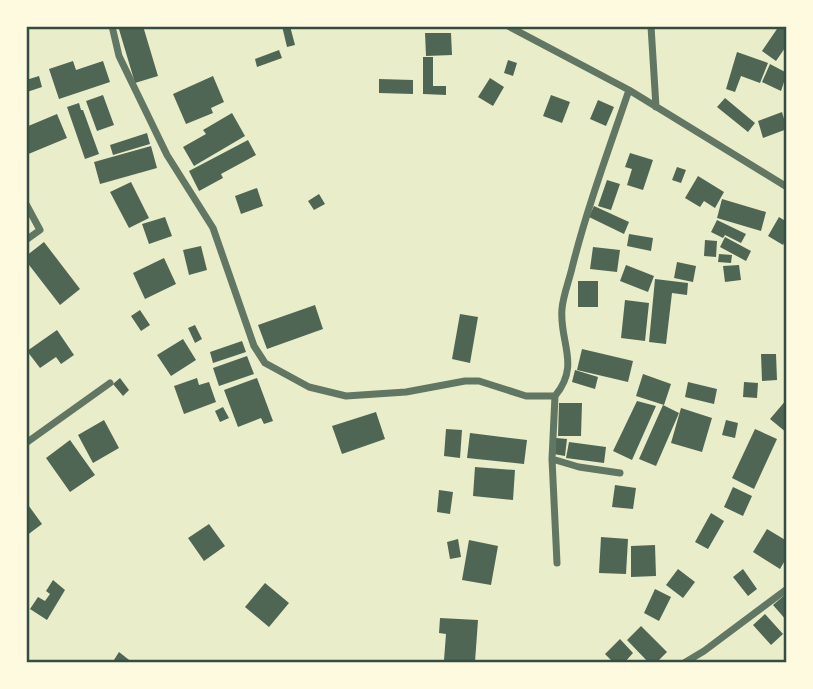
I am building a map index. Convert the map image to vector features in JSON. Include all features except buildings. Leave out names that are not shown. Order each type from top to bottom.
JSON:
[{"type":"street","points":[[112,26],[119,56],[167,155],[213,228],[254,346],[265,363],[309,387],[346,396],[406,392],[465,380],[479,381],[526,396],[555,396]]},
{"type":"street","points":[[508,26],[629,90],[787,187]]},
{"type":"street","points":[[651,26],[656,107]]},
{"type":"street","points":[[557,563],[552,459],[555,396],[567,374],[568,350],[562,310],[586,219],[629,90]]},
{"type":"street","points":[[26,204],[40,230],[26,240]]},
{"type":"street","points":[[26,443],[110,383]]},
{"type":"street","points":[[552,459],[579,467],[620,473]]},
{"type":"street","points":[[684,663],[787,589]]}]
